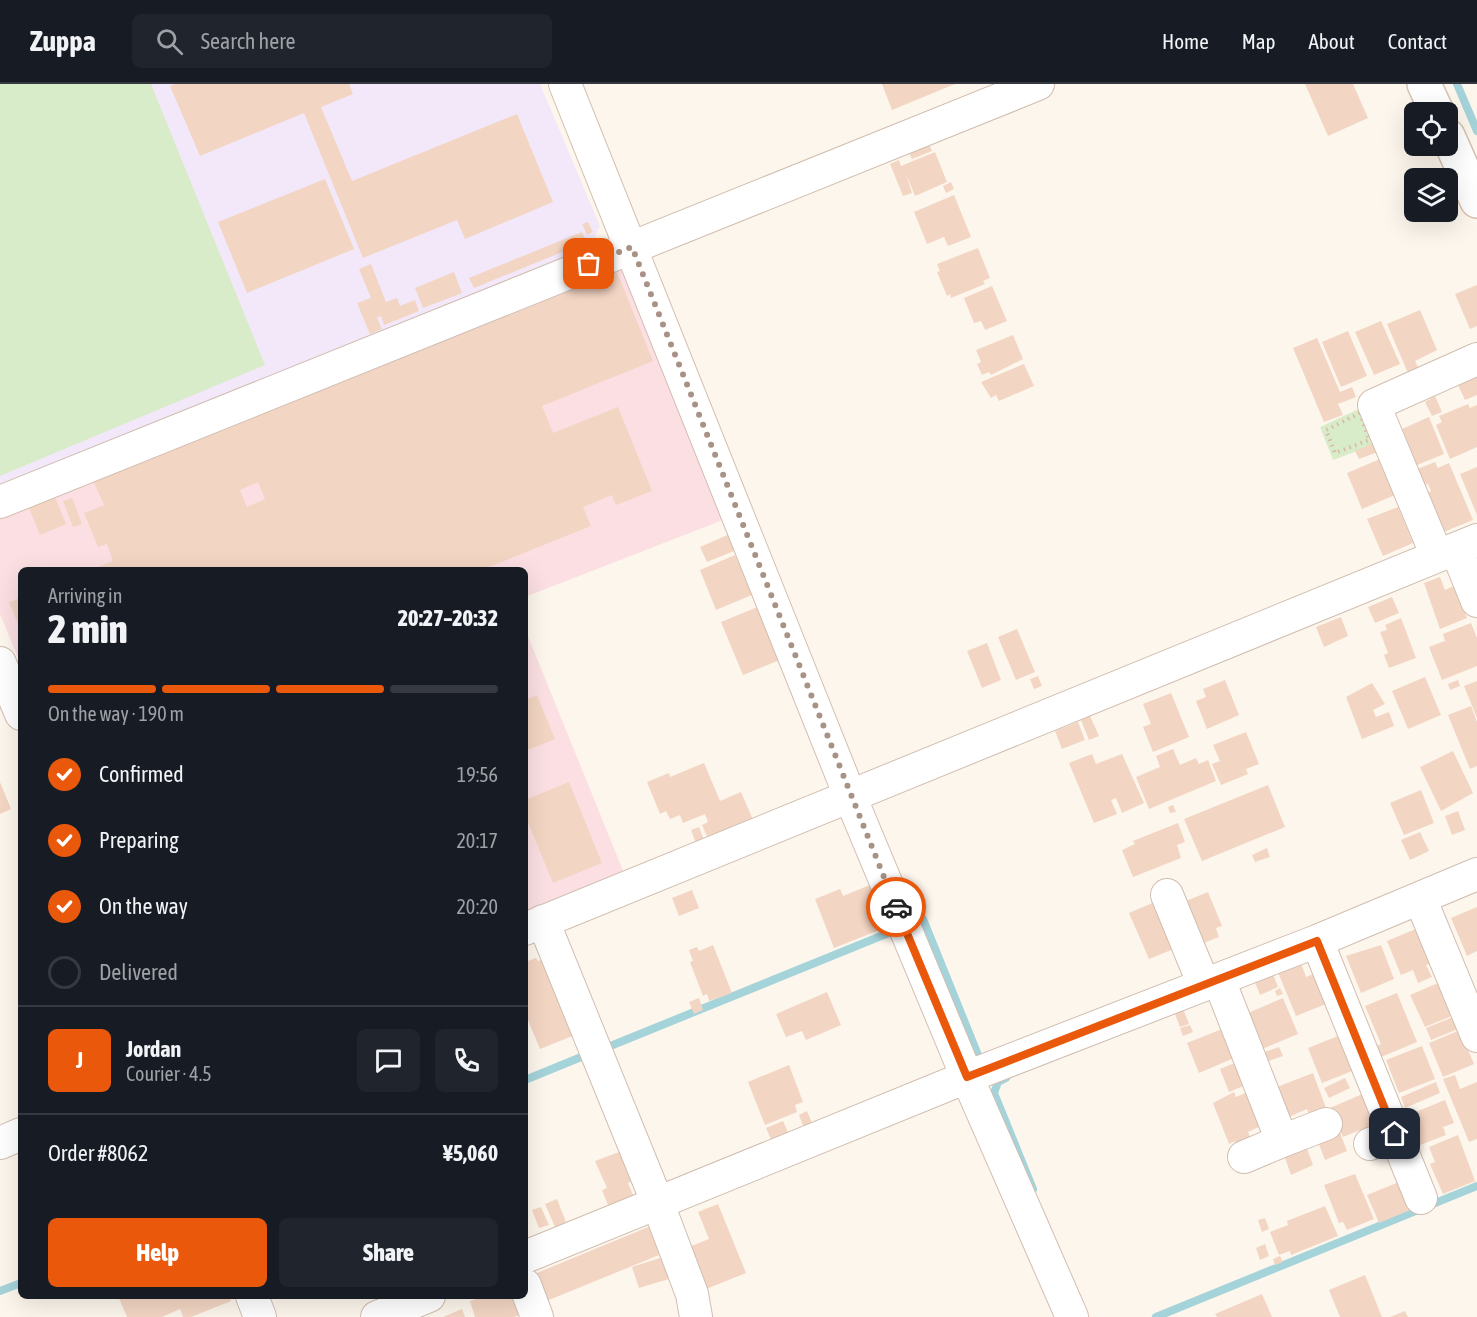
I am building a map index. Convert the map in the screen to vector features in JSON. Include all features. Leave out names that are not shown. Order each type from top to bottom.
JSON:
[{"type":"street","points":[[565,84],[850,796],[967,1077],[1072,1317]]},
{"type":"street","points":[[0,502],[1038,84]]},
{"type":"street","points":[[1424,84],[1432,102]]},
{"type":"street","points":[[1457,156],[1477,201]]},
{"type":"street","points":[[1477,359],[1374,405],[1457,548],[1477,601]]},
{"type":"street","points":[[696,1317],[692,1294],[658,1204],[534,925],[1457,548]]},
{"type":"street","points":[[0,663],[18,707]]},
{"type":"street","points":[[528,1256],[967,1077],[1317,941],[1477,874]]},
{"type":"street","points":[[1167,895],[1211,982],[1282,1141]]},
{"type":"street","points":[[1420,898],[1477,1036]]},
{"type":"street","points":[[1317,941],[1383,1139],[1421,1198]]},
{"type":"street","points":[[1244,1156],[1326,1124]]},
{"type":"street","points":[[0,1143],[18,1135]]},
{"type":"street","points":[[528,1293],[537,1317]]},
{"type":"street","points":[[253,1299],[260,1317]]},
{"type":"street","points":[[377,1317],[430,1303]]},
{"type":"path","points":[[1360,413],[1369,440],[1335,453],[1326,430],[1360,413]]},
{"type":"shaded area","points":[[0,84],[540,84],[600,226],[590,247],[0,485]]},
{"type":"shaded area","points":[[625,263],[728,518],[528,596],[528,567],[18,567],[18,658],[0,614],[0,512]]},
{"type":"shaded area","points":[[528,636],[626,878],[528,918]]},
{"type":"green space","points":[[0,84],[151,84],[265,365],[0,476]]},
{"type":"green space","points":[[1363,407],[1376,444],[1333,460],[1320,427]]},
{"type":"building","points":[[175,84],[349,84],[353,94],[321,107],[352,181],[517,114],[553,202],[465,239],[457,220],[363,258],[304,113],[200,156],[170,86]]},
{"type":"building","points":[[882,84],[955,84],[892,110]]},
{"type":"building","points":[[1305,84],[1353,84],[1368,118],[1328,136]]},
{"type":"building","points":[[926,137],[932,151],[912,159],[906,146]]},
{"type":"building","points":[[935,152],[947,182],[915,196],[906,174],[912,193],[903,196],[890,164],[899,160],[901,166]]},
{"type":"building","points":[[325,179],[354,249],[247,293],[218,222]]},
{"type":"building","points":[[951,182],[954,189],[946,193],[943,186]]},
{"type":"building","points":[[954,195],[971,237],[948,246],[944,237],[927,244],[914,212]]},
{"type":"building","points":[[588,222],[593,232],[587,235],[582,224]]},
{"type":"building","points":[[582,232],[587,242],[474,288],[469,278]]},
{"type":"building","points":[[978,248],[990,278],[983,281],[985,284],[951,298],[950,294],[947,296],[937,272],[940,271],[937,264]]},
{"type":"building","points":[[371,264],[386,302],[397,298],[400,306],[415,300],[419,311],[384,325],[381,316],[377,318],[382,329],[370,334],[357,303],[371,298],[359,269]]},
{"type":"building","points":[[454,272],[462,293],[423,308],[415,288]]},
{"type":"building","points":[[617,272],[653,361],[542,406],[553,433],[618,407],[652,491],[616,505],[612,495],[583,507],[591,526],[488,567],[98,567],[113,561],[107,544],[98,547],[84,513],[104,505],[94,482]],"holes":[[[258,482],[265,499],[247,507],[240,490]]]},
{"type":"building","points":[[1477,285],[1477,326],[1470,329],[1455,294]]},
{"type":"building","points":[[992,286],[1007,321],[985,330],[981,321],[974,323],[964,298]]},
{"type":"building","points":[[1420,310],[1437,350],[1415,361],[1419,369],[1408,373],[1387,324]]},
{"type":"building","points":[[1381,321],[1400,364],[1374,375],[1355,332]]},
{"type":"building","points":[[1348,331],[1367,376],[1341,387],[1322,342]]},
{"type":"building","points":[[1013,335],[1023,359],[991,375],[989,372],[982,375],[977,364],[981,362],[976,350]]},
{"type":"building","points":[[1317,338],[1340,392],[1352,387],[1356,397],[1338,404],[1343,415],[1324,422],[1293,348]]},
{"type":"building","points":[[1024,364],[1034,386],[999,401],[996,395],[991,398],[981,382]]},
{"type":"building","points":[[1477,377],[1477,395],[1465,400],[1458,385]]},
{"type":"building","points":[[1435,396],[1442,412],[1432,416],[1425,402]]},
{"type":"building","points":[[1468,404],[1470,408],[1477,405],[1477,447],[1450,459],[1436,425],[1442,422],[1439,416]]},
{"type":"building","points":[[1429,417],[1444,454],[1417,465],[1402,429]]},
{"type":"building","points":[[1374,443],[1378,452],[1359,459],[1355,451]]},
{"type":"building","points":[[1380,459],[1395,495],[1362,509],[1347,473]]},
{"type":"building","points":[[1435,462],[1438,468],[1449,463],[1473,520],[1441,533],[1425,494],[1431,491],[1428,484],[1421,486],[1415,470]]},
{"type":"building","points":[[1477,467],[1477,515],[1460,474]]},
{"type":"building","points":[[55,497],[66,524],[40,535],[29,508]]},
{"type":"building","points":[[72,498],[82,524],[73,527],[63,501]]},
{"type":"building","points":[[1398,507],[1413,543],[1383,556],[1367,519]]},
{"type":"building","points":[[732,533],[739,549],[707,562],[700,547]]},
{"type":"building","points":[[735,555],[752,595],[716,610],[700,570]]},
{"type":"building","points":[[1440,577],[1445,590],[1454,586],[1467,618],[1440,629],[1424,583]]},
{"type":"building","points":[[1392,597],[1399,613],[1375,623],[1368,607]]},
{"type":"building","points":[[18,599],[18,624],[9,602]]},
{"type":"building","points":[[760,606],[782,659],[743,675],[721,622]]},
{"type":"building","points":[[1341,617],[1348,636],[1324,647],[1316,627]]},
{"type":"building","points":[[1401,618],[1416,658],[1389,668],[1384,655],[1388,653],[1380,632],[1387,630],[1385,625]]},
{"type":"building","points":[[1471,623],[1477,638],[1477,666],[1442,680],[1429,647],[1445,641],[1443,634]]},
{"type":"building","points":[[1017,629],[1035,672],[1016,680],[998,637]]},
{"type":"building","points":[[987,643],[1001,680],[982,688],[967,651]]},
{"type":"building","points":[[1038,676],[1042,686],[1034,689],[1030,679]]},
{"type":"building","points":[[1425,677],[1441,715],[1408,729],[1392,691]]},
{"type":"building","points":[[1225,680],[1239,715],[1207,729],[1196,701],[1206,697],[1203,689]]},
{"type":"building","points":[[1458,680],[1460,686],[1450,690],[1448,684]]},
{"type":"building","points":[[1477,681],[1477,718],[1464,686]]},
{"type":"building","points":[[1372,683],[1385,704],[1373,710],[1376,717],[1389,712],[1394,726],[1362,739],[1346,697]]},
{"type":"building","points":[[1171,693],[1189,737],[1153,752],[1143,727],[1151,724],[1143,704]]},
{"type":"building","points":[[537,695],[555,739],[528,750],[528,699]]},
{"type":"building","points":[[1471,706],[1477,722],[1477,766],[1470,769],[1448,715]]},
{"type":"building","points":[[1090,716],[1099,736],[1089,740],[1081,720]]},
{"type":"building","points":[[1078,722],[1085,740],[1062,749],[1055,731]]},
{"type":"building","points":[[1246,732],[1259,764],[1246,769],[1248,774],[1221,785],[1212,764],[1220,761],[1213,745]]},
{"type":"building","points":[[1173,749],[1180,765],[1196,758],[1199,764],[1208,760],[1216,781],[1149,809],[1136,777],[1160,767],[1156,756]]},
{"type":"building","points":[[1453,751],[1473,793],[1441,811],[1420,767]]},
{"type":"building","points":[[1092,754],[1096,764],[1122,754],[1144,803],[1122,813],[1116,798],[1111,800],[1117,814],[1094,823],[1069,763]]},
{"type":"building","points":[[704,763],[720,801],[741,792],[754,822],[709,841],[702,825],[708,822],[705,814],[683,823],[680,815],[670,819],[666,811],[660,814],[647,782],[669,773],[670,777]]},
{"type":"building","points":[[0,782],[11,809],[0,814]]},
{"type":"building","points":[[569,782],[602,863],[553,883],[528,822],[528,799]]},
{"type":"building","points":[[1268,785],[1285,827],[1202,861],[1184,819]]},
{"type":"building","points":[[1421,790],[1434,823],[1404,835],[1390,803]]},
{"type":"building","points":[[1173,805],[1176,812],[1170,813],[1168,807]]},
{"type":"building","points":[[1458,811],[1465,830],[1452,835],[1445,816]]},
{"type":"building","points":[[1178,823],[1185,842],[1177,845],[1181,858],[1133,877],[1122,850],[1135,844],[1133,841]]},
{"type":"building","points":[[699,827],[705,843],[697,846],[691,830]]},
{"type":"building","points":[[1420,832],[1429,851],[1410,860],[1401,840]]},
{"type":"building","points":[[1267,848],[1270,857],[1255,862],[1252,855]]},
{"type":"building","points":[[870,885],[887,927],[834,948],[815,899],[840,889],[843,896]]},
{"type":"building","points":[[692,890],[699,908],[679,916],[672,898]]},
{"type":"building","points":[[1208,892],[1222,926],[1216,928],[1219,937],[1198,945],[1181,903]]},
{"type":"building","points":[[1157,901],[1176,948],[1149,959],[1129,913]]},
{"type":"building","points":[[1477,907],[1477,951],[1467,956],[1451,918]]},
{"type":"building","points":[[1418,928],[1432,963],[1426,965],[1432,977],[1418,983],[1413,970],[1401,975],[1387,941]]},
{"type":"building","points":[[713,945],[732,993],[709,1001],[707,994],[703,996],[690,962],[693,961],[689,950],[697,947],[699,951]]},
{"type":"building","points":[[1381,945],[1394,979],[1361,993],[1346,956]]},
{"type":"building","points":[[536,958],[538,961],[543,959],[575,1035],[540,1049],[528,1020],[528,961]]},
{"type":"building","points":[[1300,960],[1306,977],[1318,972],[1331,1002],[1296,1016],[1277,970]]},
{"type":"building","points":[[1271,969],[1278,987],[1260,995],[1253,977]]},
{"type":"building","points":[[1445,980],[1459,1013],[1425,1027],[1410,995]]},
{"type":"building","points":[[1280,988],[1283,994],[1277,996],[1275,991]]},
{"type":"building","points":[[827,992],[841,1025],[806,1040],[802,1031],[786,1037],[776,1014]]},
{"type":"building","points":[[1397,993],[1417,1042],[1381,1057],[1377,1046],[1381,1044],[1365,1006]]},
{"type":"building","points":[[699,998],[703,1010],[694,1014],[689,1002]]},
{"type":"building","points":[[1283,998],[1298,1034],[1262,1049],[1248,1013]]},
{"type":"building","points":[[1182,1006],[1189,1024],[1180,1027],[1173,1009]]},
{"type":"building","points":[[1453,1017],[1458,1029],[1431,1040],[1426,1028]]},
{"type":"building","points":[[1190,1025],[1193,1032],[1183,1036],[1180,1028]]},
{"type":"building","points":[[1222,1029],[1234,1058],[1199,1073],[1187,1043]]},
{"type":"building","points":[[1460,1030],[1474,1064],[1443,1077],[1429,1043]]},
{"type":"building","points":[[1343,1034],[1357,1069],[1322,1083],[1308,1048]]},
{"type":"building","points":[[1422,1046],[1435,1079],[1399,1093],[1386,1060]]},
{"type":"building","points":[[1279,1047],[1283,1056],[1266,1062],[1262,1053]]},
{"type":"building","points":[[1237,1062],[1246,1085],[1229,1092],[1220,1069]]},
{"type":"building","points":[[789,1065],[803,1102],[795,1105],[797,1112],[765,1125],[748,1082]]},
{"type":"building","points":[[1313,1073],[1326,1108],[1309,1114],[1307,1109],[1289,1117],[1277,1087]]},
{"type":"building","points":[[1455,1075],[1460,1089],[1477,1082],[1477,1139],[1469,1142],[1443,1079]]},
{"type":"building","points":[[1345,1078],[1350,1088],[1329,1098],[1324,1088]]},
{"type":"building","points":[[1436,1082],[1440,1093],[1405,1108],[1401,1097]]},
{"type":"building","points":[[1250,1091],[1263,1125],[1248,1132],[1251,1140],[1237,1146],[1235,1141],[1229,1144],[1213,1103],[1234,1092],[1236,1097]]},
{"type":"building","points":[[1367,1092],[1377,1123],[1343,1137],[1330,1108]]},
{"type":"building","points":[[1445,1100],[1454,1123],[1443,1127],[1446,1135],[1420,1145],[1408,1115]]},
{"type":"building","points":[[807,1111],[814,1128],[805,1131],[799,1115]]},
{"type":"building","points":[[783,1121],[790,1137],[773,1144],[766,1128]]},
{"type":"building","points":[[1340,1133],[1347,1151],[1325,1160],[1318,1142]]},
{"type":"building","points":[[1458,1135],[1475,1181],[1443,1194],[1430,1164],[1435,1162],[1429,1147]]},
{"type":"building","points":[[1306,1146],[1313,1165],[1291,1175],[1284,1155]]},
{"type":"building","points":[[622,1151],[633,1180],[628,1183],[633,1195],[608,1205],[602,1190],[607,1188],[595,1161]]},
{"type":"building","points":[[1355,1174],[1374,1219],[1347,1230],[1343,1222],[1339,1223],[1324,1185]]},
{"type":"building","points":[[1404,1180],[1415,1208],[1379,1223],[1367,1195]]},
{"type":"building","points":[[557,1199],[566,1222],[555,1227],[545,1204]]},
{"type":"building","points":[[718,1204],[746,1273],[706,1289],[689,1247],[709,1239],[698,1212]]},
{"type":"building","points":[[1325,1206],[1338,1236],[1291,1255],[1290,1251],[1279,1255],[1270,1232],[1288,1225],[1287,1221]]},
{"type":"building","points":[[541,1207],[549,1225],[539,1228],[532,1210]]},
{"type":"building","points":[[1265,1218],[1269,1229],[1262,1232],[1258,1220]]},
{"type":"building","points":[[653,1225],[664,1253],[544,1302],[532,1275]]},
{"type":"building","points":[[1265,1244],[1269,1256],[1260,1260],[1256,1248]]},
{"type":"building","points":[[666,1256],[672,1278],[639,1288],[632,1267]]},
{"type":"building","points":[[1280,1256],[1283,1262],[1275,1265],[1273,1259]]},
{"type":"building","points":[[1365,1275],[1382,1317],[1340,1317],[1329,1290]]},
{"type":"building","points":[[1262,1294],[1272,1317],[1217,1317],[1215,1314]]},
{"type":"building","points":[[119,1299],[230,1299],[231,1301],[191,1317],[183,1317],[180,1309],[162,1317],[127,1317]]},
{"type":"building","points":[[522,1299],[527,1312],[514,1317],[475,1317],[470,1301]]},
{"type":"building","points":[[462,1309],[465,1317],[443,1317]]},
{"type":"building","points":[[1405,1311],[1408,1317],[1390,1317]]},
{"type":"waterway","points":[[1457,84],[1477,131]]},
{"type":"waterway","points":[[603,1049],[923,919],[980,1060],[986,1058]]},
{"type":"waterway","points":[[528,1079],[591,1053]]},
{"type":"waterway","points":[[1006,1078],[998,1082],[994,1093],[1033,1189]]},
{"type":"waterway","points":[[1156,1317],[1477,1186]]},
{"type":"waterway","points":[[0,1291],[18,1284]]},
{"type":"way so far","points":[[589,264],[632,247],[896,907]]},
{"type":"route","points":[[896,907],[967,1077],[1317,941],[1395,1134]]}]
